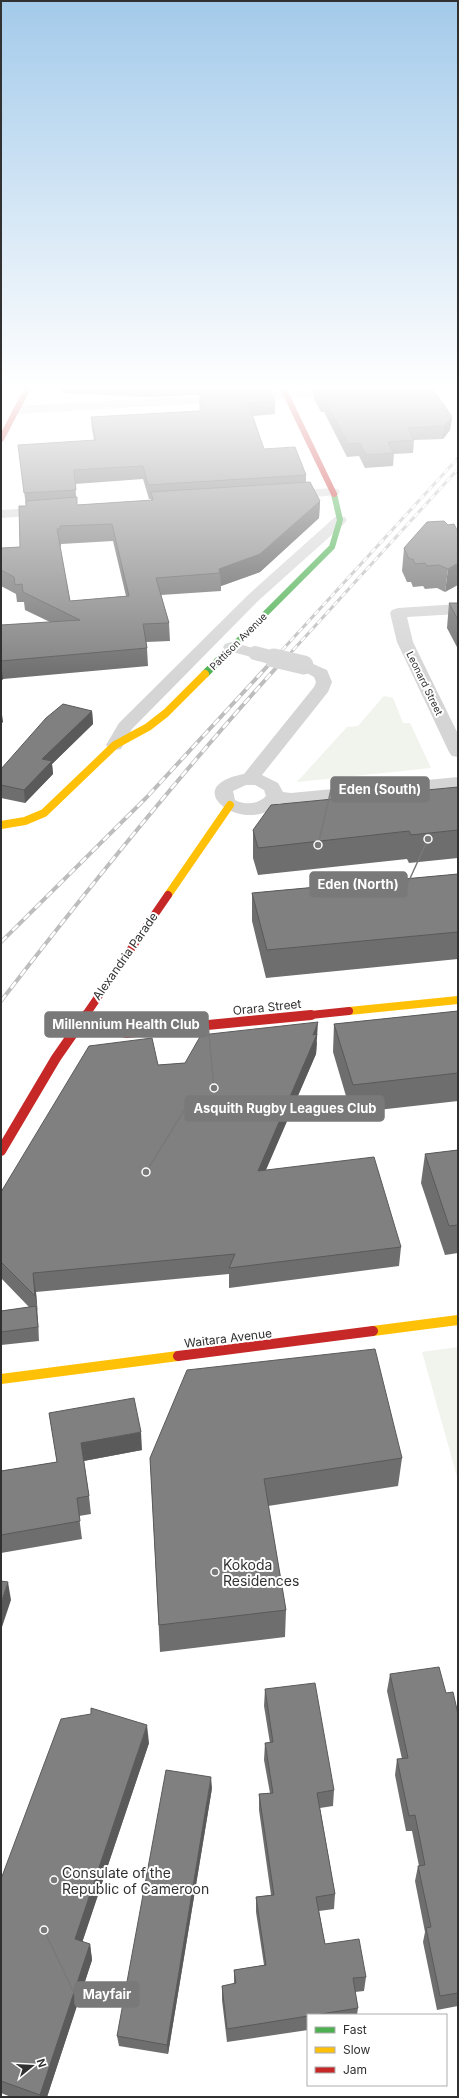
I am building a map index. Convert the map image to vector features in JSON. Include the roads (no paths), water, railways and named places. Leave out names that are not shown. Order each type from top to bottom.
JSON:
[{"type":"street","points":[[329,484],[340,517]]},
{"type":"street","points":[[273,496],[333,492]]},
{"type":"street","points":[[1,514],[63,510]]},
{"type":"street","name":"Pattison Avenue","points":[[4,825],[25,820],[44,813],[115,745],[148,727],[166,713],[332,547],[339,534],[341,526],[340,517]]},
{"type":"street","name":"Pattison Avenue","points":[[115,745],[125,727],[253,598],[340,517]]},
{"type":"street","name":"Leonard Street","points":[[458,609],[398,613],[405,642],[458,752]]},
{"type":"street","points":[[231,647],[304,665],[321,674],[324,682],[322,688],[250,779]]},
{"type":"street","points":[[250,779],[267,783],[272,787],[275,797],[268,805],[253,809],[244,809],[230,805],[225,800],[224,790],[234,782],[250,779]]},
{"type":"street","points":[[275,797],[291,799],[458,782]]},
{"type":"street","name":"Alexandria Parade","points":[[1,1151],[56,1058],[230,805]]},
{"type":"street","name":"Orara Street","points":[[81,1021],[126,1033],[458,1000]]},
{"type":"street","name":"Waitara Avenue","points":[[1,1379],[458,1320]]},
{"type":"railway","points":[[274,659],[434,484]]},
{"type":"railway","points":[[285,659],[444,484]]},
{"type":"railway","points":[[1,942],[146,798],[275,658]]},
{"type":"railway","points":[[1,1001],[140,826],[211,741],[285,658]]},
{"type":"place","name":"Eden (North)","points":[[428,839]]},
{"type":"place","name":"Eden (South)","points":[[318,845]]},
{"type":"place","name":"Millennium Health Club","points":[[214,1088]]},
{"type":"place","name":"Asquith Rugby Leagues Club","points":[[146,1172]]},
{"type":"place","name":"Kokoda Residences","points":[[215,1572]]},
{"type":"place","name":"Consulate of the Republic of Cameroon","points":[[54,1880]]},
{"type":"place","name":"Mayfair","points":[[44,1930]]}]
